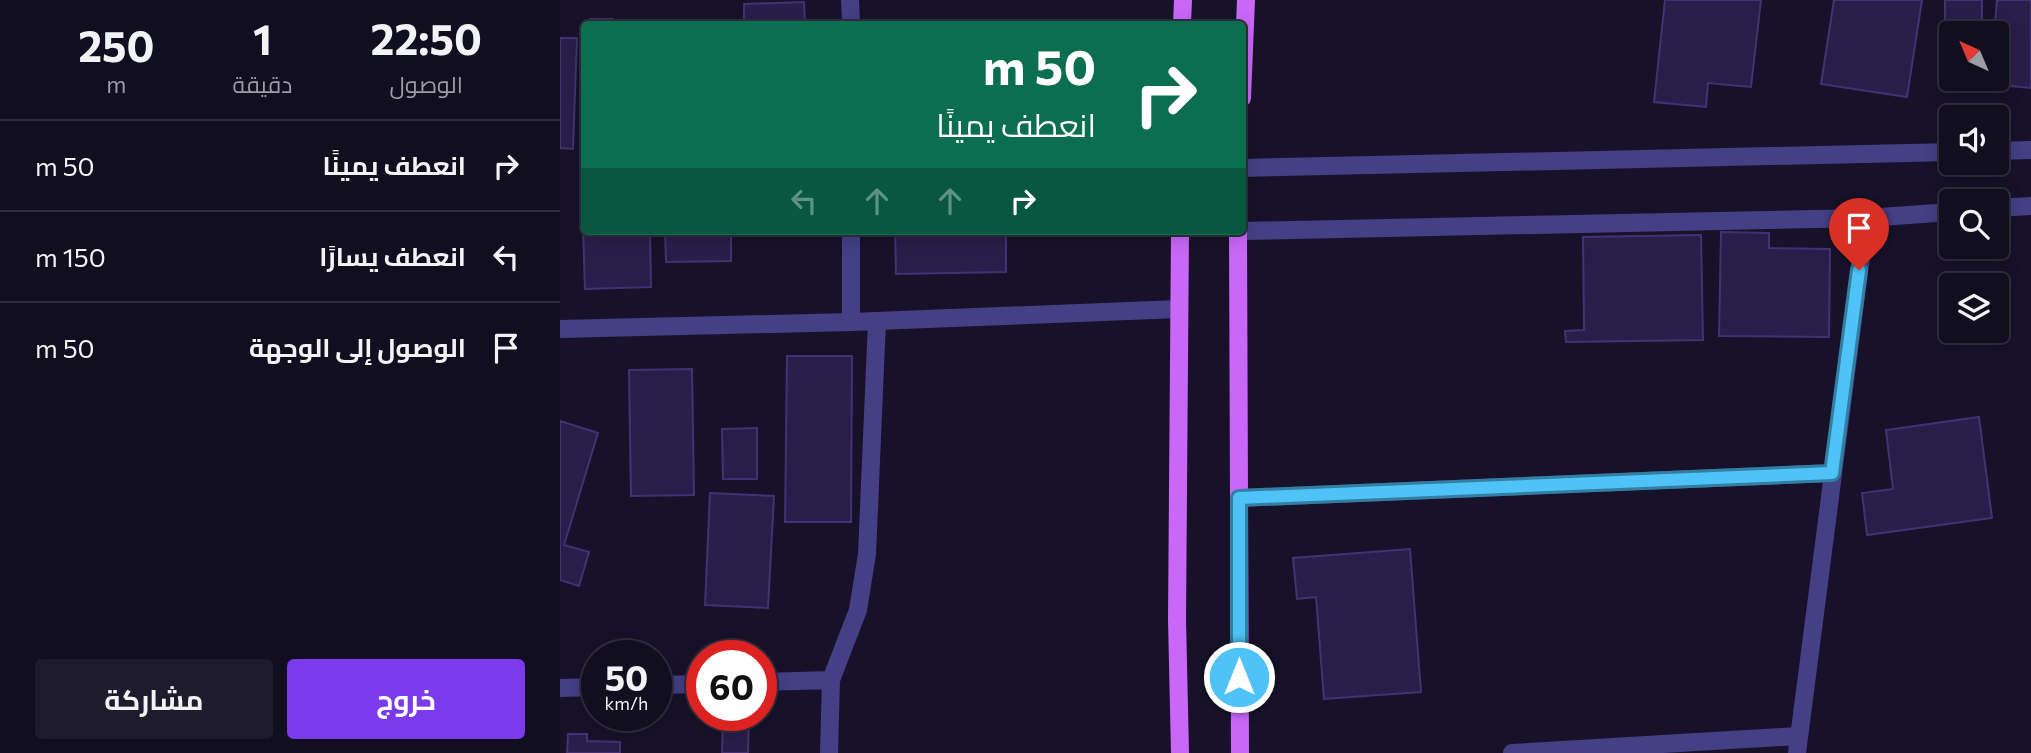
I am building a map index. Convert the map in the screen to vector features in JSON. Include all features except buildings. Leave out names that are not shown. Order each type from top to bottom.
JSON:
[{"type":"main road","points":[[1182,21],[1183,0]]},
{"type":"main road","points":[[1245,21],[1246,0]]},
{"type":"main road","points":[[1180,235],[1177,606],[1180,753]]},
{"type":"main road","points":[[1240,235],[1240,753]]},
{"type":"street","points":[[850,0],[850,21]]},
{"type":"street","points":[[2009,150],[2031,150]]},
{"type":"street","points":[[1246,168],[1939,152]]},
{"type":"street","points":[[2009,207],[2031,206]]},
{"type":"street","points":[[1246,231],[1866,219],[1939,213]]},
{"type":"street","points":[[1512,753],[1798,744],[1866,219]]},
{"type":"street","points":[[851,235],[851,321]]},
{"type":"street","points":[[560,329],[877,321],[1180,309]]},
{"type":"street","points":[[829,753],[831,680],[858,610],[867,554],[877,321]]},
{"type":"street","points":[[1239,498],[1832,473]]},
{"type":"street","points":[[777,682],[831,680]]},
{"type":"street","points":[[560,688],[581,687]]},
{"type":"route","points":[[1239,677],[1239,498],[1832,473],[1859,270]]}]
